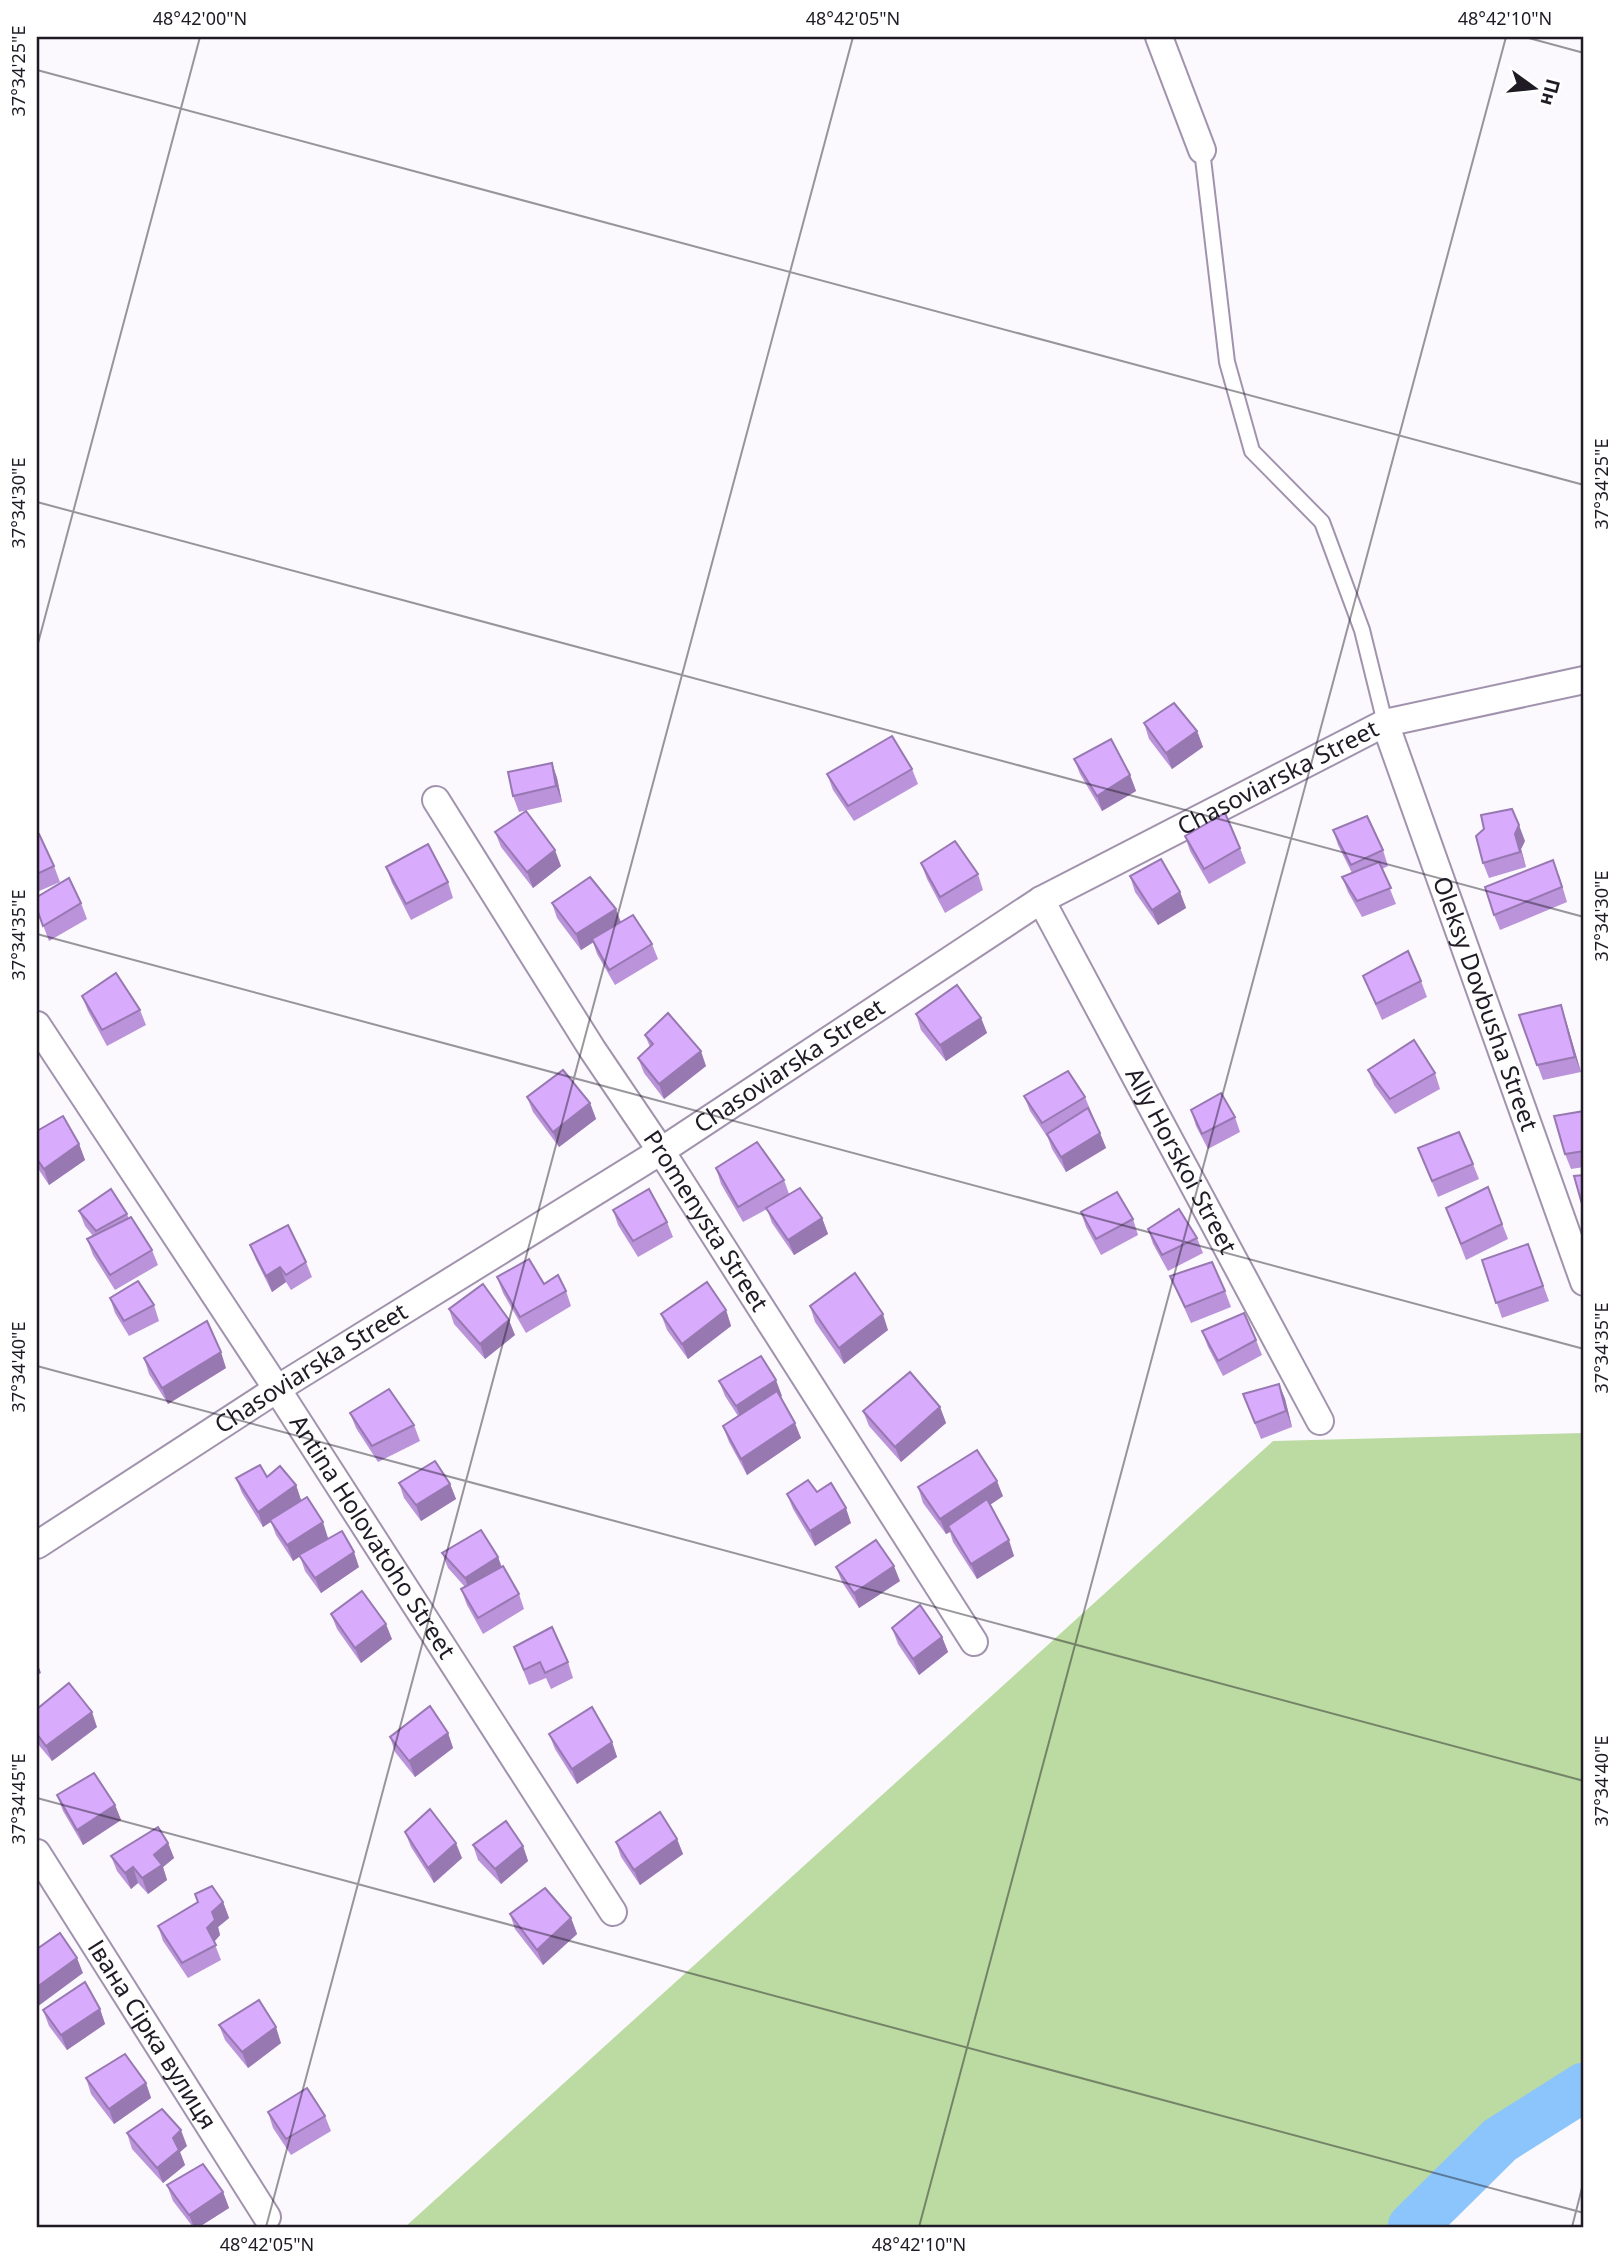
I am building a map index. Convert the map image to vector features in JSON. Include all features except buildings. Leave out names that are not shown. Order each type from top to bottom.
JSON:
[{"type":"street","points":[[1160,37],[1202,150]]},
{"type":"street","name":"Chasoviarska Street","points":[[37,1545],[276,1389],[661,1151],[1041,900],[1385,723],[1584,680]]},
{"type":"street","name":"Oleksy Dovbusha Street","points":[[1385,723],[1584,1282]]},
{"type":"street","name":"Promenysta Street","points":[[436,800],[592,1049],[661,1151],[974,1643]]},
{"type":"street","name":"Ally Horskoi Street","points":[[1041,900],[1320,1421]]},
{"type":"street","name":"Antina Holovatoho Street","points":[[37,1025],[276,1389],[613,1912]]},
{"type":"street","name":"Івана Сірка вулиця","points":[[37,1853],[267,2217]]},
{"type":"lane","points":[[1202,150],[1227,362],[1252,452],[1322,522],[1362,630],[1385,723]]},
{"type":"green space","points":[[1584,1433],[1584,2087],[1500,2140],[1412,2227],[405,2227],[1273,1441]]},
{"type":"waterway","points":[[1412,2227],[1500,2140],[1584,2087]]}]
